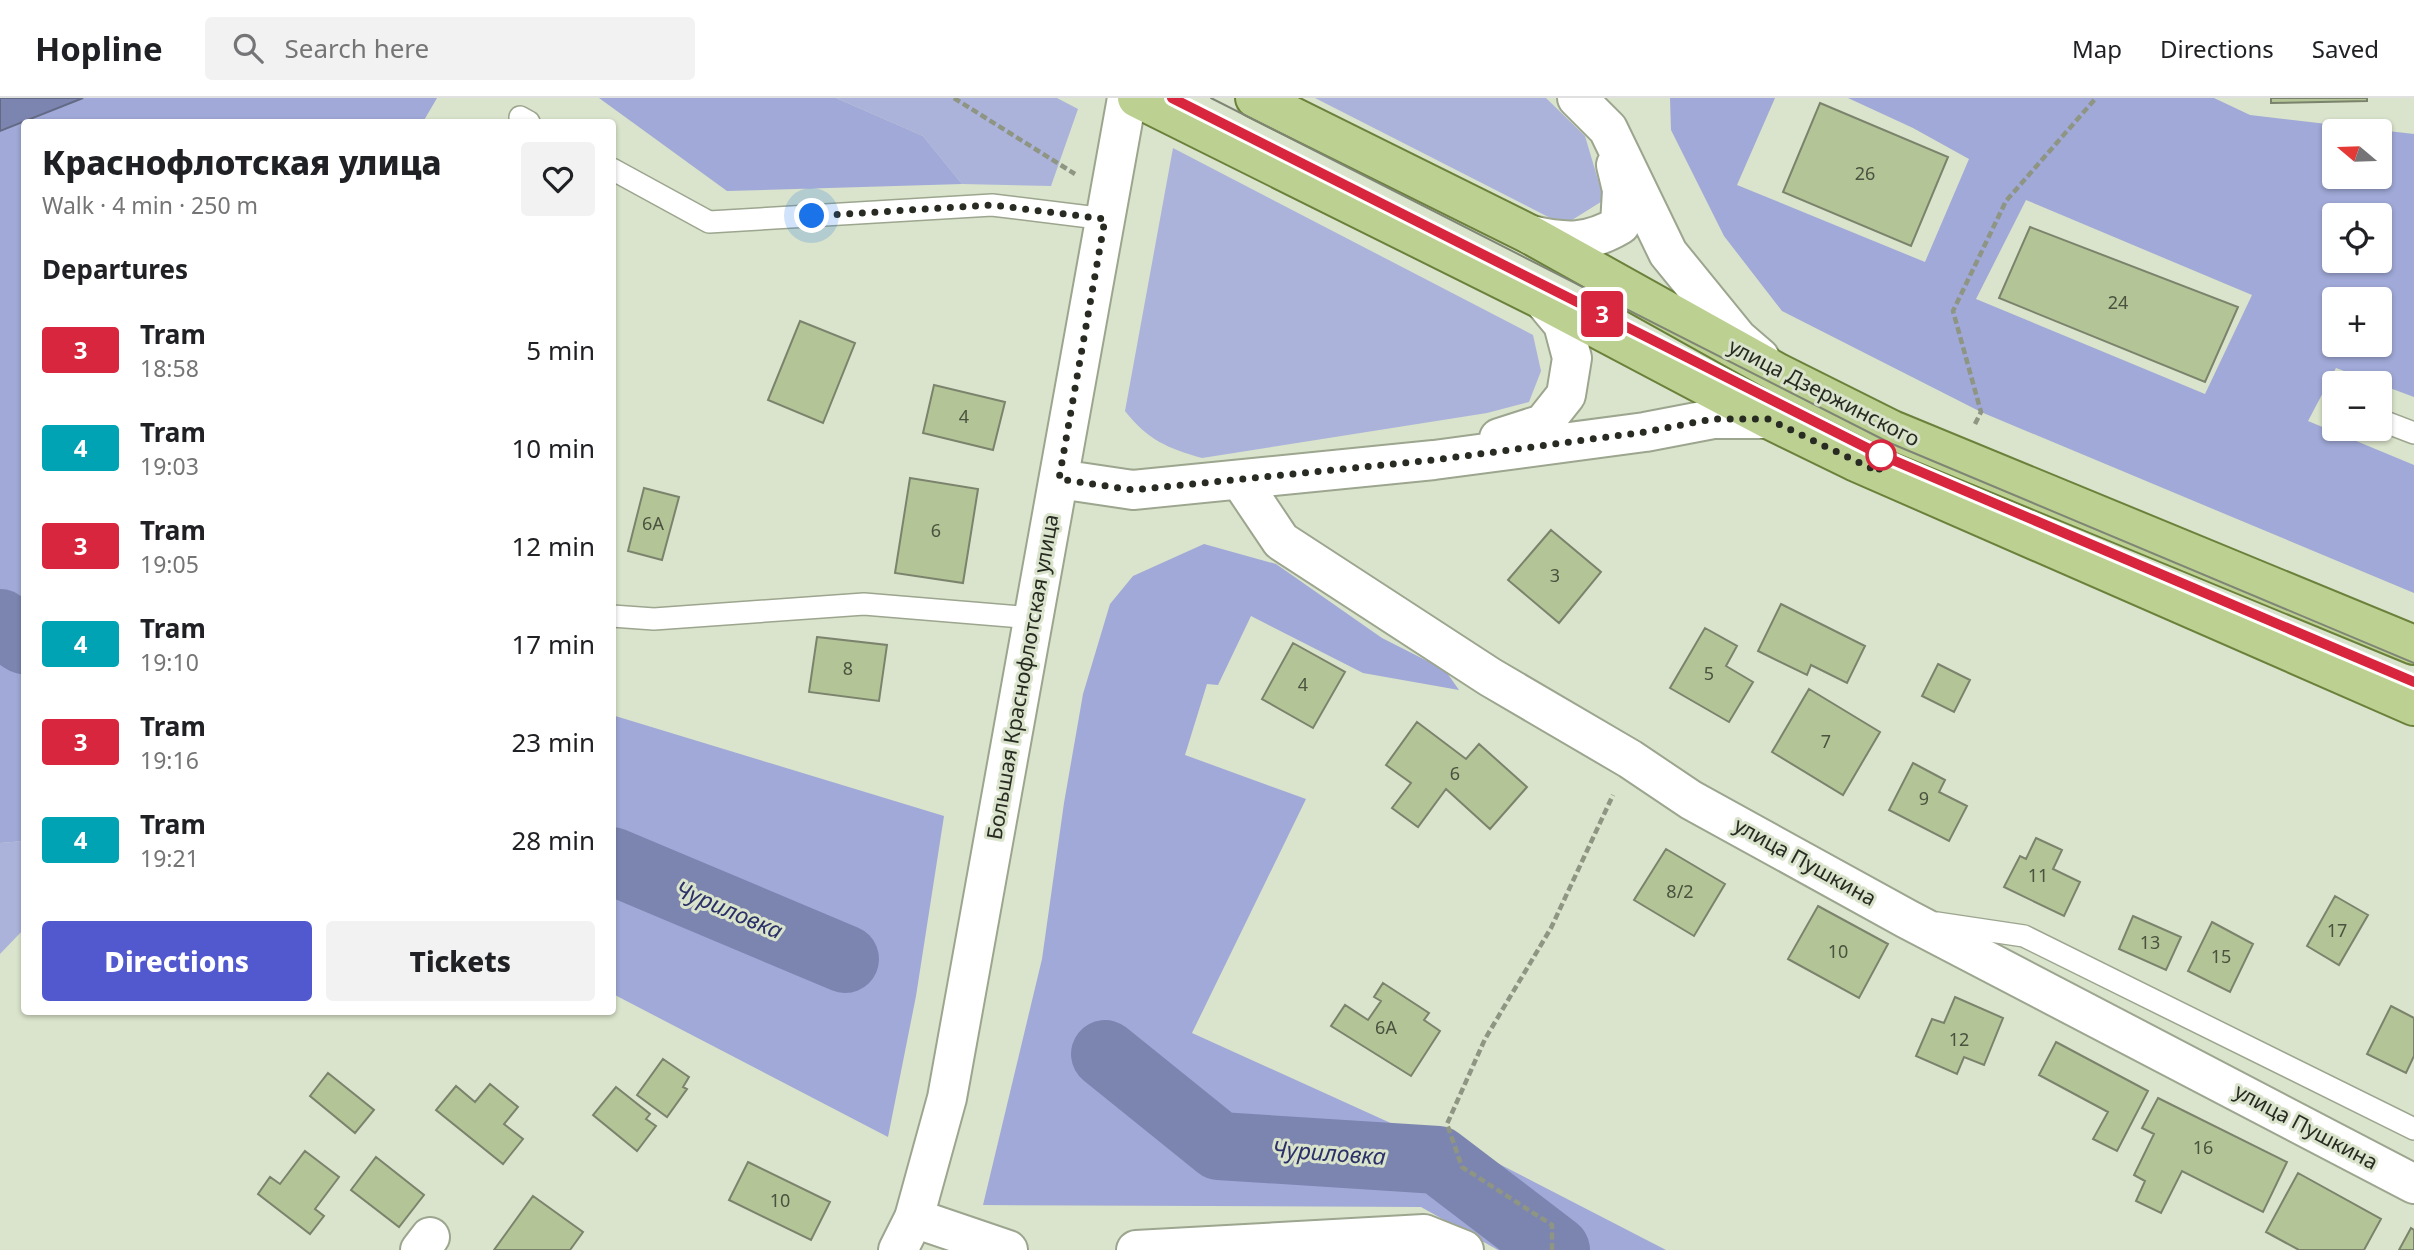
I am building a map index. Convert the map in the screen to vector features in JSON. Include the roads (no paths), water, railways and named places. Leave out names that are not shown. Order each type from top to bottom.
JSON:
[{"type":"main road","name":"Большая Краснофлотская улица","points":[[906,1234],[947,1098],[1127,98]]},
{"type":"main road","points":[[1137,98],[1543,300],[1768,419],[1854,461],[2414,706]]},
{"type":"main road","name":"улица Дзержинского","points":[[1255,98],[1531,235],[1777,373],[1892,430],[2414,645]]},
{"type":"main road","points":[[1577,98],[1608,129],[1668,253],[1738,339],[1777,373]]},
{"type":"main road","points":[[1531,235],[1563,242],[1602,236],[1620,225],[1622,190],[1608,129]]},
{"type":"main road","points":[[1434,460],[1543,424],[1566,396],[1572,358],[1563,324],[1543,300]]},
{"type":"main road","points":[[1059,479],[1133,490],[1434,460],[1645,432],[1713,419],[1768,419]]},
{"type":"main road","name":"улица Пушкина","points":[[1240,480],[1281,541],[1490,677],[1630,759],[1691,800],[1907,919],[2414,1184]]},
{"type":"main road","points":[[906,1234],[1008,1250]]},
{"type":"main road","points":[[1136,1250],[1424,1234],[1464,1250]]},
{"type":"lane","points":[[616,171],[709,222],[992,205],[1105,219]]},
{"type":"lane","points":[[2392,425],[2414,433]]},
{"type":"lane","points":[[616,616],[654,619],[864,604],[1034,618]]},
{"type":"lane","points":[[1907,919],[2024,936],[2414,1129]]},
{"type":"waterway","name":"Чуриловка","points":[[0,623],[21,638]]},
{"type":"waterway","name":"Чуриловка","points":[[616,863],[845,959]]},
{"type":"waterway","name":"Чуриловка","points":[[1105,1054],[1219,1146],[1438,1160],[1556,1250]]},
{"type":"tram line","points":[[1172,98],[1881,455],[2414,681]]},
{"type":"tram line","name":"3","points":[[1172,98],[1881,455],[2414,682]]},
{"type":"tram line","points":[[1211,98],[1890,443],[2414,663]]}]
